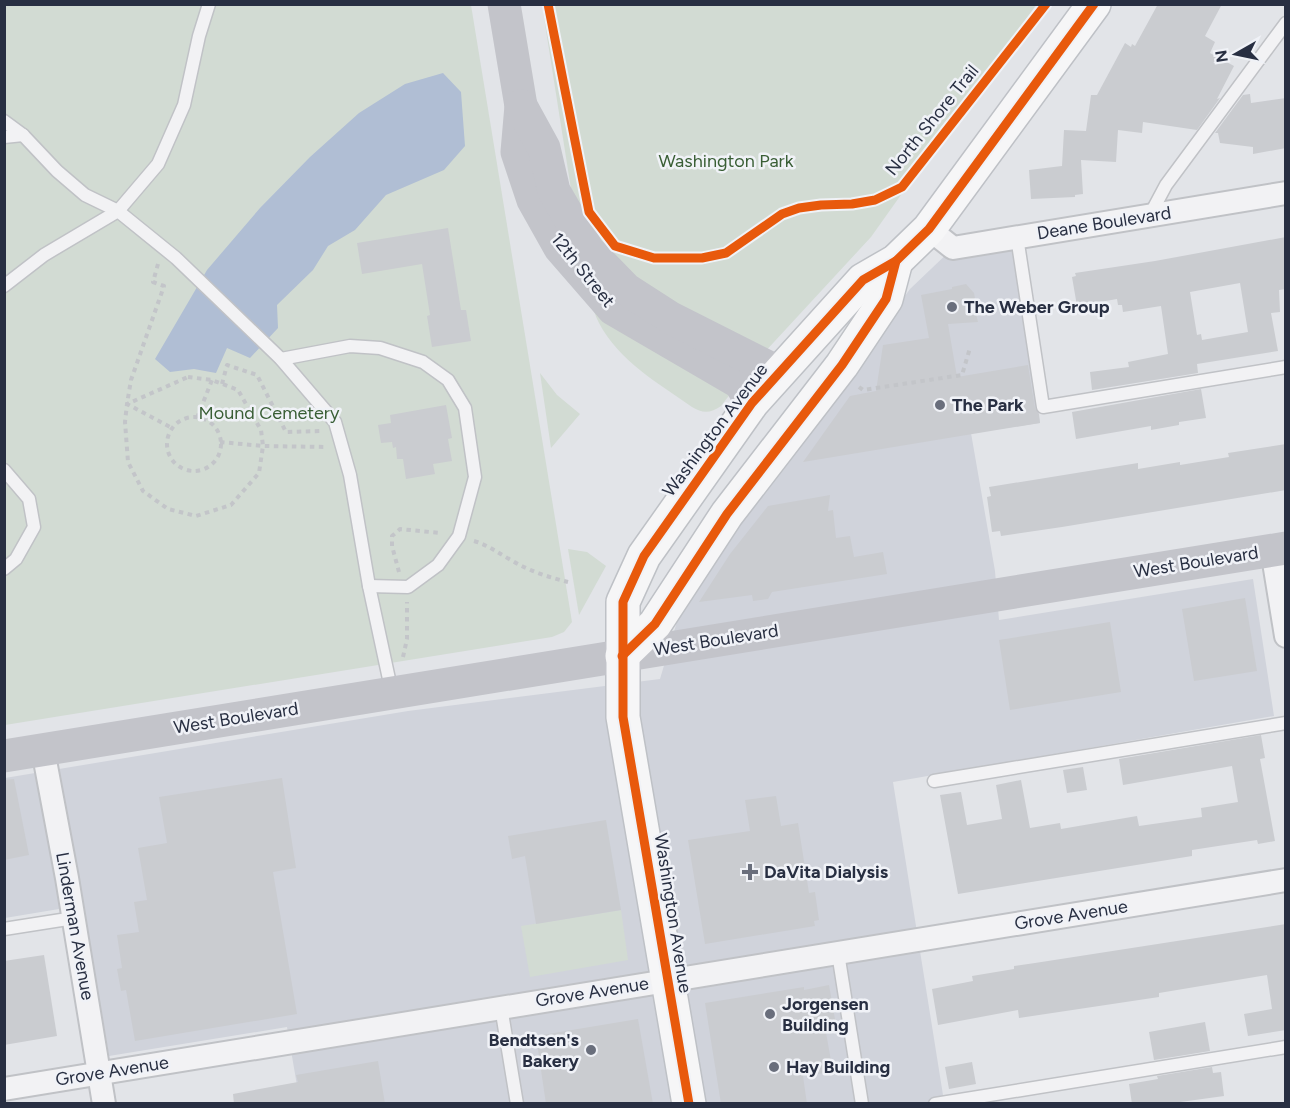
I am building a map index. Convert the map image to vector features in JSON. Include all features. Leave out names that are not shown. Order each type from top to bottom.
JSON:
[{"type":"main road","name":"Washington Avenue","points":[[688,1104],[623,717],[623,602],[644,556],[752,403],[863,280],[896,261],[929,229],[1094,4]]},
{"type":"main road","points":[[622,656],[655,624],[727,514],[842,365],[886,299],[896,261]]},
{"type":"main road","points":[[727,514],[753,452],[782,412],[778,372]]},
{"type":"street","name":"12th Street","points":[[504,4],[521,106],[517,152],[533,200],[560,248],[613,309],[740,383],[752,403]]},
{"type":"street","name":"12th Street","points":[[521,106],[544,148],[554,191],[588,250],[626,289],[671,318],[778,372]]},
{"type":"street","name":"Deane Boulevard","points":[[929,229],[953,248],[1286,193]]},
{"type":"street","name":"West Boulevard","points":[[4,756],[1279,549]]},
{"type":"street","points":[[1279,549],[1286,636]]},
{"type":"street","name":"Linderman Avenue","points":[[43,750],[74,918],[104,1104]]},
{"type":"street","name":"Grove Avenue","points":[[4,1089],[1286,879]]},
{"type":"lane","points":[[4,286],[44,255],[118,211],[158,164],[184,105],[199,36],[209,4]]},
{"type":"lane","points":[[1149,216],[1166,185],[1286,23]]},
{"type":"lane","points":[[4,121],[23,135],[57,171],[85,195],[118,211],[193,274],[281,359],[335,422],[350,476],[369,586],[392,694]]},
{"type":"lane","points":[[4,137],[23,135]]},
{"type":"lane","points":[[1017,237],[1043,407],[1286,367]]},
{"type":"lane","points":[[281,359],[350,346],[380,348],[423,362],[448,380],[465,408],[475,477],[459,536],[438,565],[408,587],[369,586]]},
{"type":"lane","points":[[4,470],[29,499],[34,527],[16,560],[4,569]]},
{"type":"lane","points":[[934,781],[1286,723]]},
{"type":"lane","points":[[4,929],[74,918]]},
{"type":"lane","points":[[837,953],[862,1104]]},
{"type":"lane","points":[[501,1007],[518,1104]]},
{"type":"lane","points":[[935,1104],[1286,1047]]},
{"type":"path","points":[[127,404],[188,377],[212,380],[238,390],[261,430],[263,446],[259,473],[231,505],[196,516],[168,509],[143,490],[128,462],[125,423],[127,404],[130,380],[164,285],[153,282],[157,267]]},
{"type":"path","points":[[842,365],[853,383],[863,390],[962,375],[970,348]]},
{"type":"path","points":[[222,384],[227,365],[257,375],[286,432],[319,430],[323,447]]},
{"type":"path","points":[[197,418],[212,380]]},
{"type":"path","points":[[127,404],[172,428]]},
{"type":"path","points":[[188,418],[206,420],[218,433],[220,452],[216,460],[209,466],[194,471],[185,470],[172,461],[168,436],[172,428],[188,418]]},
{"type":"path","points":[[220,442],[263,446],[342,447]]},
{"type":"shaded area","points":[[1017,237],[1032,339],[1030,365],[1040,423],[971,433],[995,571],[999,620],[1253,579],[1274,716],[893,782],[943,1103],[300,1103],[287,1027],[109,1056],[83,905],[5,918],[5,778],[408,711],[660,679],[684,598],[910,289],[953,248]]},
{"type":"green space","name":"Mound Cemetery","points":[[5,5],[471,5],[572,622],[564,632],[552,637],[5,725]]},
{"type":"green space","name":"Washington Park","points":[[542,5],[1036,5],[871,237],[751,367],[721,406],[707,412],[692,407],[640,370],[617,349],[599,323],[585,278]]},
{"type":"green space","points":[[540,373],[557,395],[580,414],[551,448]]},
{"type":"green space","points":[[568,549],[587,552],[606,566],[579,615]]},
{"type":"green space","points":[[621,910],[628,960],[530,977],[521,926]]},
{"type":"water","points":[[443,73],[461,92],[465,146],[444,170],[386,195],[355,230],[328,246],[313,270],[277,305],[278,328],[250,358],[227,348],[216,373],[194,369],[170,372],[155,359],[207,270],[260,208],[310,157],[359,113],[405,84]]},
{"type":"building","points":[[1158,4],[1222,4],[1205,36],[1215,42],[1210,53],[1234,66],[1217,99],[1220,98],[1197,130],[1143,122],[1142,133],[1118,130],[1116,162],[1081,160],[1083,194],[1075,195],[1075,197],[1031,199],[1029,170],[1062,166],[1064,130],[1086,131],[1091,95],[1097,95],[1125,43],[1131,47],[1132,44],[1135,46]]},
{"type":"building","points":[[1250,94],[1251,103],[1286,98],[1286,148],[1253,154],[1253,147],[1220,143],[1218,133],[1215,133],[1243,95]]},
{"type":"building","points":[[448,228],[461,310],[466,310],[471,341],[432,347],[427,316],[430,315],[422,264],[362,274],[357,243]]},
{"type":"building","points":[[1286,237],[1286,289],[1279,290],[1280,312],[1271,313],[1278,351],[1197,364],[1198,373],[1092,390],[1090,372],[1129,367],[1128,362],[1168,354],[1161,306],[1123,312],[1122,305],[1118,305],[1117,299],[1077,306],[1072,277],[1076,276],[1075,273]],"holes":[[[1240,283],[1248,332],[1202,340],[1201,334],[1197,335],[1190,292]]]},
{"type":"building","name":"The Park","points":[[966,284],[974,293],[978,322],[948,324],[957,377],[1028,365],[1035,408],[1039,414],[1040,423],[803,462],[850,396],[876,391],[883,345],[929,338],[921,295]]},
{"type":"building","points":[[1201,389],[1206,418],[1179,422],[1179,425],[1151,430],[1151,426],[1076,439],[1072,412]]},
{"type":"building","points":[[446,405],[452,438],[448,439],[452,461],[433,464],[435,474],[406,479],[403,459],[397,459],[396,447],[393,448],[392,442],[381,443],[378,425],[391,423],[390,415]]},
{"type":"building","points":[[1286,444],[1286,490],[1001,536],[1000,531],[992,532],[987,497],[991,496],[989,487],[1138,463],[1138,469],[1180,462],[1180,465],[1229,457],[1228,453]]},
{"type":"building","points":[[830,495],[828,511],[833,510],[836,538],[850,536],[854,557],[883,552],[887,574],[772,592],[768,599],[753,601],[752,595],[699,602],[730,554],[768,506]]},
{"type":"building","points":[[1245,598],[1257,671],[1194,681],[1182,609]]},
{"type":"building","points":[[1110,622],[1121,692],[1010,710],[999,640]]},
{"type":"building","points":[[1261,735],[1265,758],[1260,759],[1275,841],[1258,844],[1257,840],[1192,850],[1192,856],[958,894],[940,795],[961,792],[967,825],[1002,819],[996,785],[1021,780],[1030,828],[1060,823],[1061,829],[1137,816],[1139,826],[1202,817],[1201,808],[1238,802],[1232,766],[1123,785],[1119,759]]},
{"type":"building","points":[[1083,767],[1087,790],[1067,793],[1063,770]]},
{"type":"building","points":[[282,778],[296,868],[273,872],[297,1014],[135,1041],[126,990],[121,991],[117,969],[122,968],[117,935],[139,932],[134,902],[147,900],[138,848],[167,843],[159,797]]},
{"type":"building","points":[[14,779],[29,855],[4,860],[4,780]]},
{"type":"building","name":"DaVita Dialysis","points":[[776,796],[781,826],[798,823],[809,893],[815,892],[819,920],[814,921],[815,926],[705,944],[688,840],[750,831],[745,800]]},
{"type":"building","points":[[606,820],[621,910],[536,924],[525,856],[512,859],[508,836]]},
{"type":"building","points":[[1286,924],[1286,1030],[1248,1036],[1244,1014],[1272,1009],[1267,975],[1159,993],[1159,997],[1019,1018],[1018,1010],[938,1025],[932,989],[973,981],[972,976],[1014,969],[1014,966]]},
{"type":"building","points":[[44,955],[57,1036],[4,1045],[4,961]]},
{"type":"building","points":[[829,985],[836,1025],[825,1027],[833,1072],[803,1076],[807,1104],[721,1104],[705,1003]]},
{"type":"building","points":[[638,1019],[653,1104],[546,1104],[536,1036]]},
{"type":"building","points":[[1205,1022],[1210,1051],[1154,1060],[1149,1032]]},
{"type":"building","points":[[378,1061],[385,1104],[234,1104],[233,1094],[298,1082],[296,1075]]},
{"type":"building","points":[[972,1062],[976,1084],[949,1089],[945,1067]]},
{"type":"building","points":[[1212,1067],[1213,1073],[1221,1072],[1224,1096],[1166,1104],[1132,1104],[1129,1084],[1158,1079],[1157,1076]]},
{"type":"cycle path","name":"North Shore Trail","points":[[548,4],[589,212],[615,246],[654,258],[702,258],[726,253],[782,214],[799,208],[875,200],[902,187],[1046,4]]},
{"type":"cycle path","points":[[689,1104],[623,717],[623,602],[644,556],[752,403],[863,280],[896,261],[929,229],[1094,4]]},
{"type":"cycle path","points":[[622,656],[655,624],[727,514],[842,365],[886,299],[896,261]]},
{"type":"place","name":"The Weber Group","points":[[952,307]]},
{"type":"place","name":"The Park","points":[[940,405]]},
{"type":"place","name":"DaVita Dialysis","points":[[750,872]]},
{"type":"place","name":"Jorgensen Building","points":[[770,1014]]},
{"type":"place","name":"Bendtsen's Bakery","points":[[591,1050]]},
{"type":"place","name":"Hay Building","points":[[774,1067]]}]
